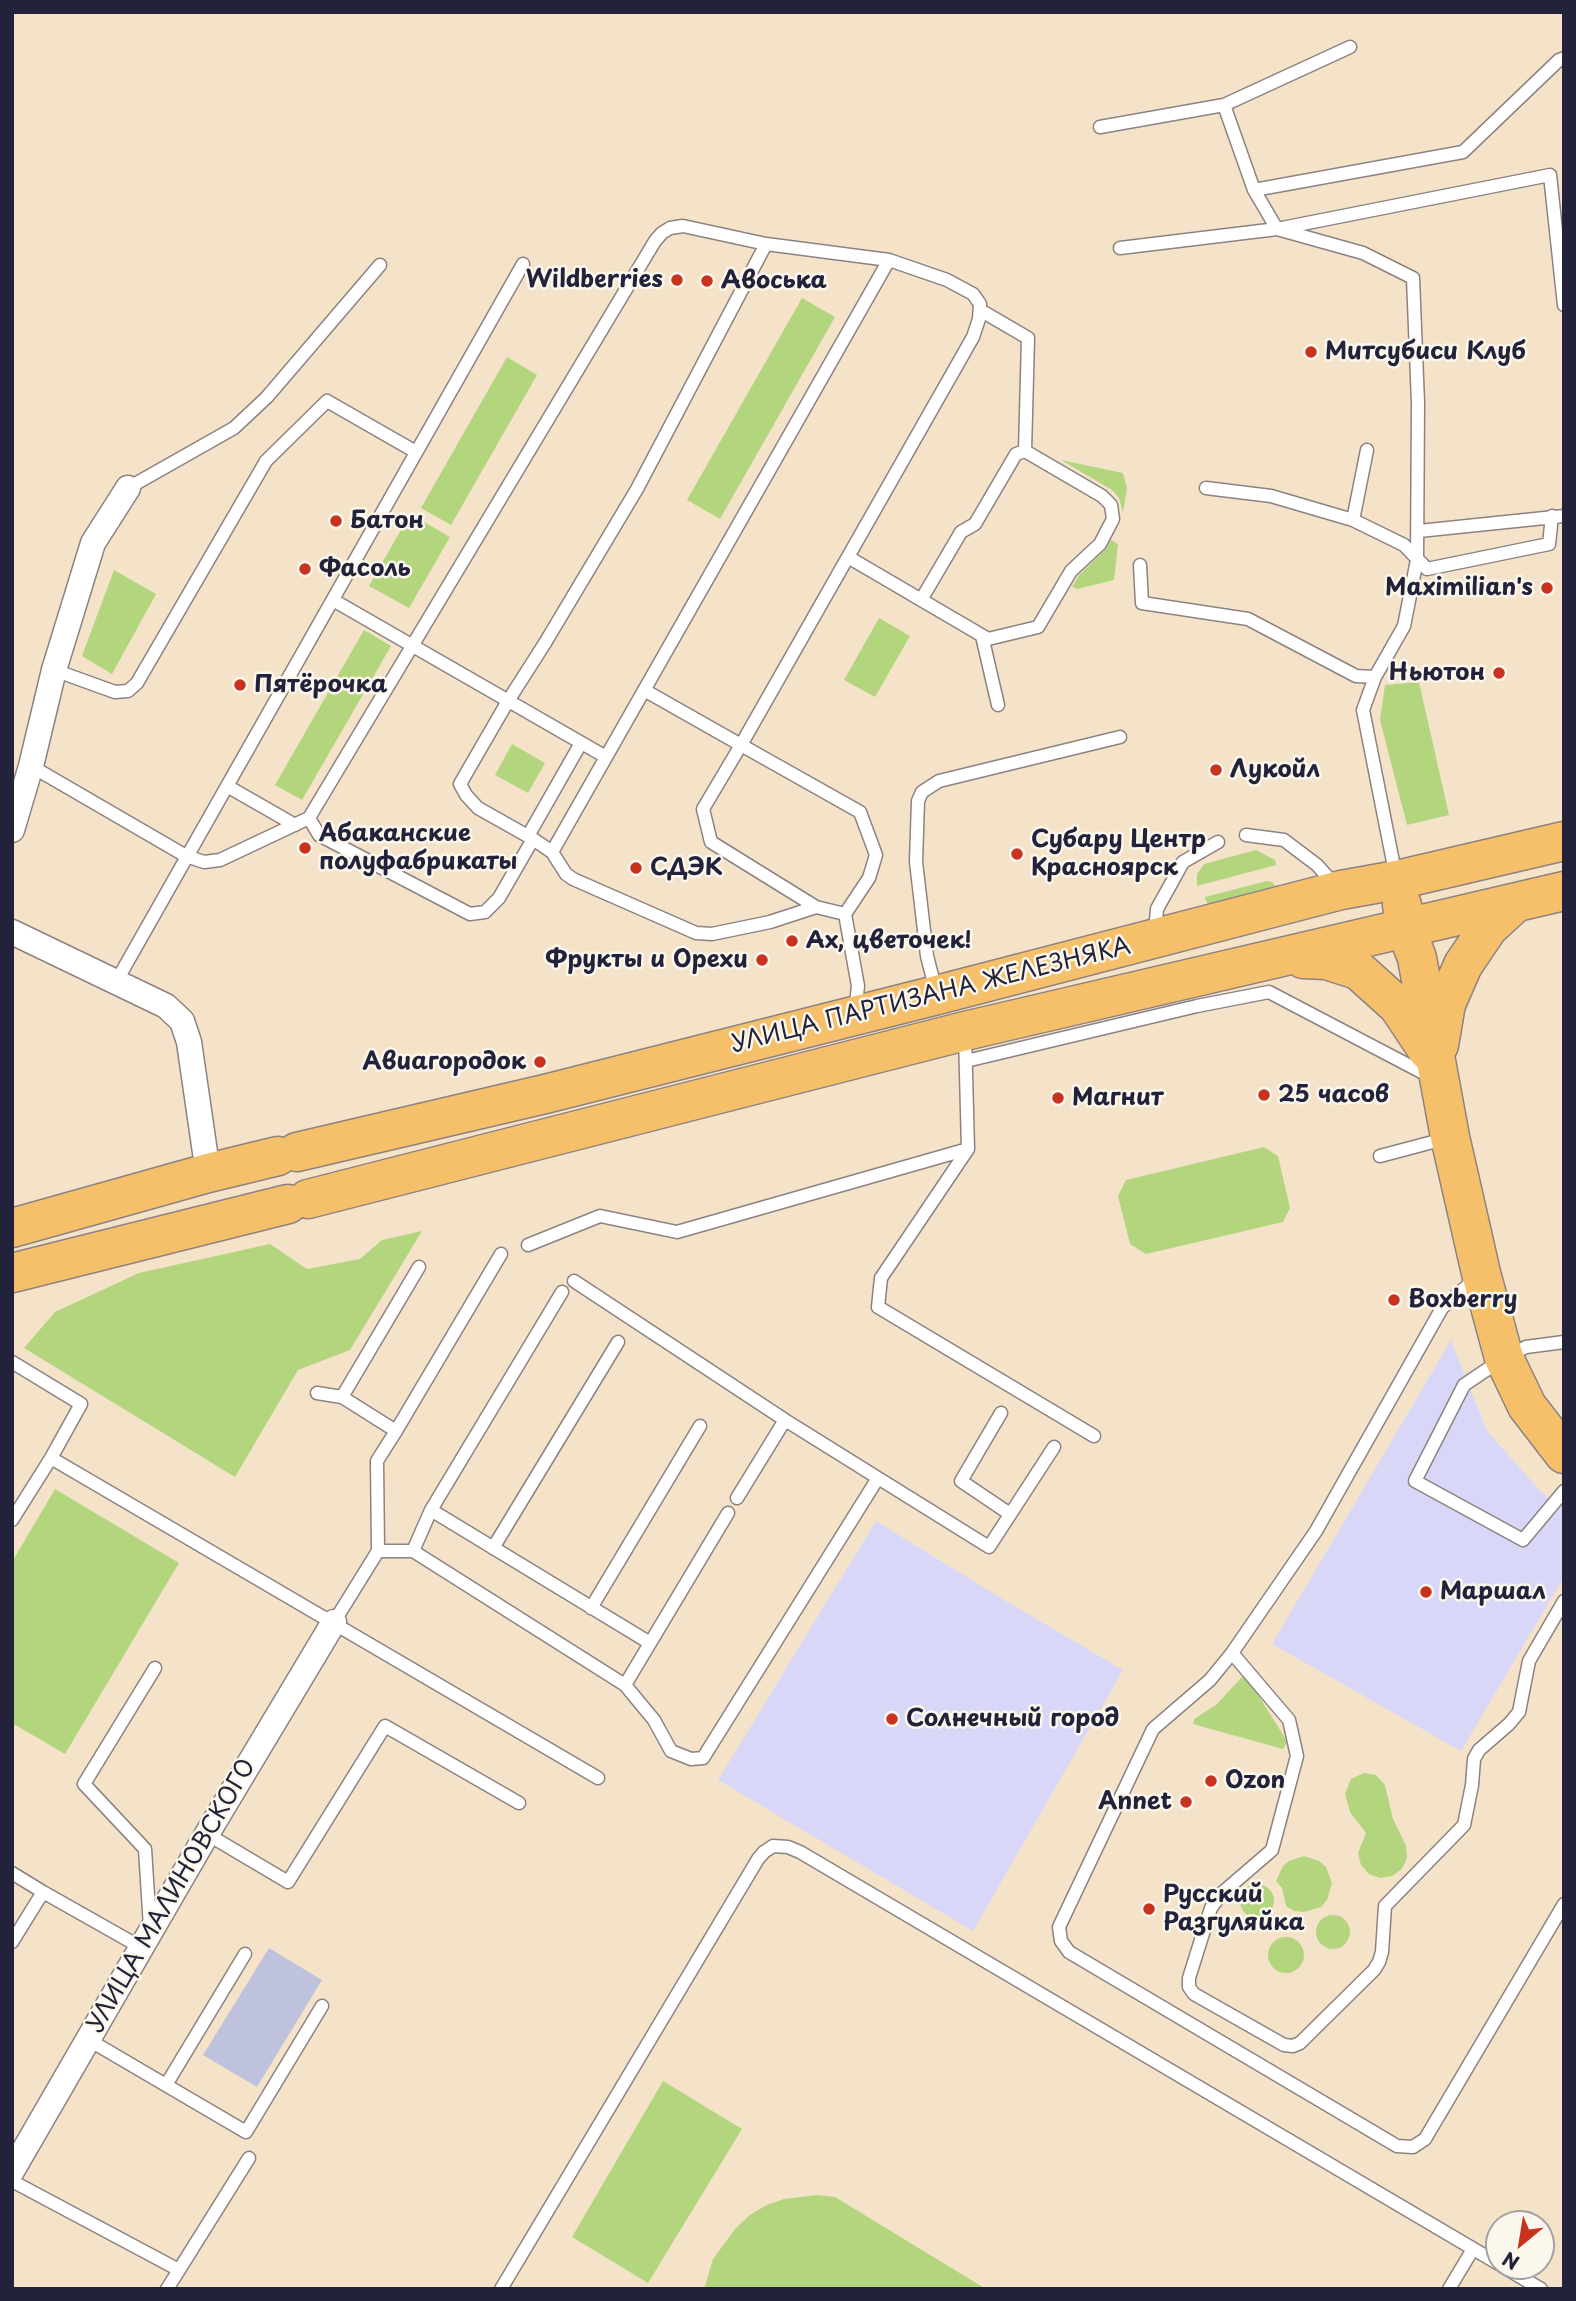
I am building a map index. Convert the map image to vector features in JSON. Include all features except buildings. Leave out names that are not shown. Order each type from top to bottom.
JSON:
[{"type":"main road","name":"УЛИЦА ПАРТИЗАНА ЖЕЛЕЗНЯКА","points":[[12,1228],[208,1173],[545,1094],[1340,890],[1397,880],[1564,841]]},
{"type":"main road","points":[[1397,880],[1406,929],[1417,958],[1450,1137],[1481,1273],[1504,1358],[1527,1406],[1564,1454]]},
{"type":"main road","name":"УЛИЦА ПАРТИЗАНА ЖЕЛЕЗНЯКА","points":[[12,1273],[298,1201],[1196,992],[1406,929],[1564,891]]},
{"type":"main road","points":[[1438,1073],[1446,1004],[1463,965],[1488,928],[1514,904]]},
{"type":"main road","points":[[1271,970],[1326,960],[1358,970],[1398,1006],[1438,1073]]},
{"type":"street","points":[[12,830],[31,766],[54,670],[93,543],[128,488]]},
{"type":"street","points":[[12,932],[166,1006],[182,1021],[189,1042],[208,1173]]},
{"type":"street","name":"УЛИЦА МАЛИНОВСКОГО","points":[[12,2171],[206,1834],[334,1622]]},
{"type":"lane","points":[[1100,127],[1224,105],[1350,47]]},
{"type":"lane","points":[[1254,190],[1463,152],[1564,58]]},
{"type":"lane","points":[[1224,105],[1254,190],[1277,229],[1363,253],[1413,278],[1418,402],[1417,560],[1404,626],[1375,677],[1363,710],[1397,880]]},
{"type":"lane","points":[[1120,248],[1277,229],[1550,175],[1564,175]]},
{"type":"lane","points":[[1550,175],[1564,305]]},
{"type":"lane","points":[[31,766],[187,856],[204,862],[220,859],[309,818],[662,233],[670,228],[683,226],[766,244],[889,260],[947,280],[973,294],[980,304],[980,310],[973,337],[703,809],[711,842],[816,907],[845,914]]},
{"type":"lane","points":[[766,244],[637,489],[460,784],[478,808],[552,852],[566,874],[573,879],[696,933],[712,934],[771,922],[816,907]]},
{"type":"lane","points":[[552,852],[889,260]]},
{"type":"lane","points":[[116,982],[523,264]]},
{"type":"lane","points":[[128,488],[234,428],[267,397],[380,265]]},
{"type":"lane","points":[[980,310],[1028,338],[1025,451]]},
{"type":"lane","points":[[54,670],[115,692],[128,691],[137,683],[266,461],[327,401],[416,452]]},
{"type":"lane","points":[[1353,520],[1367,450]]},
{"type":"lane","points":[[848,557],[982,636],[988,639],[1038,627],[1071,570],[1100,544],[1113,519],[1111,505],[1102,496],[1025,451],[1016,454],[975,524],[961,532],[921,600]]},
{"type":"lane","points":[[1206,488],[1271,496],[1353,520],[1398,541],[1427,569],[1549,544],[1558,516],[1419,531]]},
{"type":"lane","points":[[1140,565],[1142,603],[1248,619],[1356,676],[1375,677]]},
{"type":"lane","points":[[334,600],[606,757]]},
{"type":"lane","points":[[982,636],[998,705]]},
{"type":"lane","points":[[644,690],[860,812],[876,855],[869,878],[845,914],[858,986],[854,1016]]},
{"type":"lane","points":[[937,995],[927,956],[916,862],[919,801],[922,792],[939,781],[1120,737]]},
{"type":"lane","points":[[309,818],[319,835],[470,914],[485,912],[494,903],[582,743]]},
{"type":"lane","points":[[227,786],[295,825]]},
{"type":"lane","points":[[1246,835],[1284,840],[1317,865],[1340,890]]},
{"type":"lane","points":[[1154,939],[1157,909],[1183,862],[1218,842]]},
{"type":"lane","points":[[1271,970],[1438,1073]]},
{"type":"lane","points":[[966,1046],[968,1149],[881,1278],[878,1307],[1094,1436]]},
{"type":"lane","points":[[1380,1156],[1450,1137]]},
{"type":"lane","points":[[528,1245],[600,1216],[677,1232],[968,1149]]},
{"type":"lane","points":[[334,1622],[377,1551],[377,1461],[501,1254]]},
{"type":"lane","points":[[342,1396],[419,1267]]},
{"type":"lane","points":[[1481,1273],[1442,1308],[1316,1531],[1232,1653],[1210,1680],[1153,1729],[1059,1927],[1060,1941],[1069,1952],[1397,2146],[1413,2147],[1424,2139],[1564,1904]]},
{"type":"lane","points":[[574,1280],[785,1420],[989,1547],[1054,1447]]},
{"type":"lane","points":[[412,1551],[431,1510],[562,1292]]},
{"type":"lane","points":[[493,1548],[618,1342]]},
{"type":"lane","points":[[1564,1342],[1526,1348],[1504,1358],[1464,1385],[1415,1481],[1523,1540],[1564,1491]]},
{"type":"lane","points":[[12,1363],[81,1404],[12,1520]]},
{"type":"lane","points":[[317,1393],[342,1396],[396,1431]]},
{"type":"lane","points":[[1001,1413],[961,1481],[1010,1514]]},
{"type":"lane","points":[[737,1499],[785,1420]]},
{"type":"lane","points":[[591,1608],[700,1426]]},
{"type":"lane","points":[[51,1458],[598,1778]]},
{"type":"lane","points":[[377,1551],[412,1551],[625,1685],[654,1720],[671,1751],[691,1759],[703,1758],[878,1478]]},
{"type":"lane","points":[[431,1510],[650,1643]]},
{"type":"lane","points":[[625,1685],[728,1513]]},
{"type":"lane","points":[[1232,1653],[1289,1720],[1297,1756],[1272,1850],[1222,1894],[1211,1908],[1189,1978],[1189,1987],[1194,1994],[1206,2001],[1284,2045],[1293,2046],[1300,2043],[1374,1970],[1382,1952],[1385,1906],[1464,1825],[1474,1759],[1479,1750],[1519,1712],[1529,1661],[1564,1601]]},
{"type":"lane","points":[[12,1873],[43,1892],[146,1941],[145,1849],[84,1784],[155,1668]]},
{"type":"lane","points":[[206,1834],[288,1882],[385,1726],[519,1803]]},
{"type":"lane","points":[[501,2289],[758,1859],[773,1846],[788,1847],[800,1852],[1485,2256]]},
{"type":"lane","points":[[12,1942],[43,1892]]},
{"type":"lane","points":[[166,2085],[245,1954]]},
{"type":"lane","points":[[89,2040],[246,2132],[321,2006]]},
{"type":"lane","points":[[167,2289],[249,2158]]},
{"type":"lane","points":[[12,2181],[179,2270]]},
{"type":"lane","points":[[1449,2289],[1473,2249]]},
{"type":"shaded area","points":[[1451,1340],[1487,1431],[1544,1495],[1564,1509],[1564,1577],[1461,1751],[1272,1644]]},
{"type":"shaded area","points":[[876,1521],[1123,1670],[973,1931],[718,1780]]},
{"type":"shaded area","points":[[269,1948],[322,1980],[257,2087],[203,2055]]},
{"type":"green space","points":[[802,298],[835,317],[720,519],[687,500]]},
{"type":"green space","points":[[507,357],[537,375],[451,525],[421,508]]},
{"type":"green space","points":[[1061,460],[1123,473],[1127,488],[1123,513],[1119,498],[1112,490]]},
{"type":"green space","points":[[410,514],[450,537],[409,608],[369,586]]},
{"type":"green space","points":[[1111,540],[1118,544],[1114,580],[1077,589],[1072,587],[1079,575],[1106,549]]},
{"type":"green space","points":[[114,570],[156,594],[112,674],[82,656]]},
{"type":"green space","points":[[879,618],[910,636],[875,697],[844,680]]},
{"type":"green space","points":[[364,630],[391,646],[302,800],[275,785]]},
{"type":"green space","points":[[1419,682],[1449,815],[1407,825],[1380,720],[1385,685]]},
{"type":"green space","points":[[512,744],[545,763],[528,793],[495,775]]},
{"type":"green space","points":[[1256,850],[1275,860],[1276,865],[1197,886],[1197,874],[1204,864]]},
{"type":"green space","points":[[1267,881],[1275,886],[1208,904],[1205,899],[1205,897]]},
{"type":"green space","points":[[1264,1147],[1278,1156],[1290,1208],[1283,1222],[1146,1254],[1130,1244],[1118,1196],[1126,1180]]},
{"type":"green space","points":[[422,1231],[350,1350],[298,1370],[235,1477],[24,1348],[55,1312],[139,1273],[270,1244],[307,1269],[360,1259],[382,1240]]},
{"type":"green space","points":[[55,1489],[179,1563],[65,1754],[12,1723],[12,1562]]},
{"type":"green space","points":[[1242,1677],[1250,1682],[1285,1738],[1287,1742],[1283,1749],[1193,1724],[1194,1719],[1216,1705]]},
{"type":"green space","points":[[1364,1773],[1376,1775],[1385,1785],[1393,1819],[1406,1846],[1407,1858],[1402,1869],[1392,1876],[1380,1878],[1369,1874],[1361,1865],[1358,1853],[1366,1833],[1350,1812],[1345,1794],[1351,1779]]},
{"type":"green space","points":[[1304,1856],[1319,1861],[1326,1867],[1332,1883],[1327,1900],[1321,1907],[1304,1912],[1294,1911],[1286,1906],[1282,1888],[1276,1881],[1283,1866]]},
{"type":"green space","points":[[1257,1884],[1269,1889],[1274,1901],[1269,1913],[1257,1918],[1245,1913],[1240,1901],[1245,1889]]},
{"type":"green space","points":[[1333,1915],[1345,1920],[1350,1932],[1345,1944],[1333,1949],[1321,1944],[1316,1932],[1321,1920]]},
{"type":"green space","points":[[1286,1937],[1299,1942],[1304,1955],[1299,1968],[1286,1973],[1273,1968],[1268,1955],[1273,1942]]},
{"type":"green space","points":[[663,2081],[742,2129],[648,2283],[572,2237]]},
{"type":"green space","points":[[818,2195],[835,2197],[986,2289],[704,2289],[713,2259],[736,2228],[751,2214],[784,2199]]},
{"type":"place","name":"Wildberries","points":[[677,280]]},
{"type":"place","name":"Авоська","points":[[707,281]]},
{"type":"place","name":"Митсубиси Клуб","points":[[1311,352]]},
{"type":"place","name":"Батон","points":[[336,521]]},
{"type":"place","name":"Фасоль","points":[[305,569]]},
{"type":"place","name":"Maximilian's","points":[[1547,588]]},
{"type":"place","name":"Ньютон","points":[[1499,673]]},
{"type":"place","name":"Пятёрочка","points":[[240,685]]},
{"type":"place","name":"Лукойл","points":[[1216,770]]},
{"type":"place","name":"Абаканские полуфабрикаты","points":[[305,848]]},
{"type":"place","name":"Субару Центр Красноярск","points":[[1017,854]]},
{"type":"place","name":"СДЭК","points":[[636,868]]},
{"type":"place","name":"Ах, цветочек!","points":[[792,941]]},
{"type":"place","name":"Фрукты и Орехи","points":[[762,960]]},
{"type":"place","name":"Авиагородок","points":[[540,1062]]},
{"type":"place","name":"25 часов","points":[[1264,1095]]},
{"type":"place","name":"Магнит","points":[[1058,1098]]},
{"type":"place","name":"Boxberry","points":[[1394,1300]]},
{"type":"place","name":"Маршал","points":[[1426,1592]]},
{"type":"place","name":"Солнечный город","points":[[892,1719]]},
{"type":"place","name":"Ozon","points":[[1211,1781]]},
{"type":"place","name":"Annet","points":[[1186,1802]]},
{"type":"place","name":"Русский Разгуляйка","points":[[1149,1909]]}]
